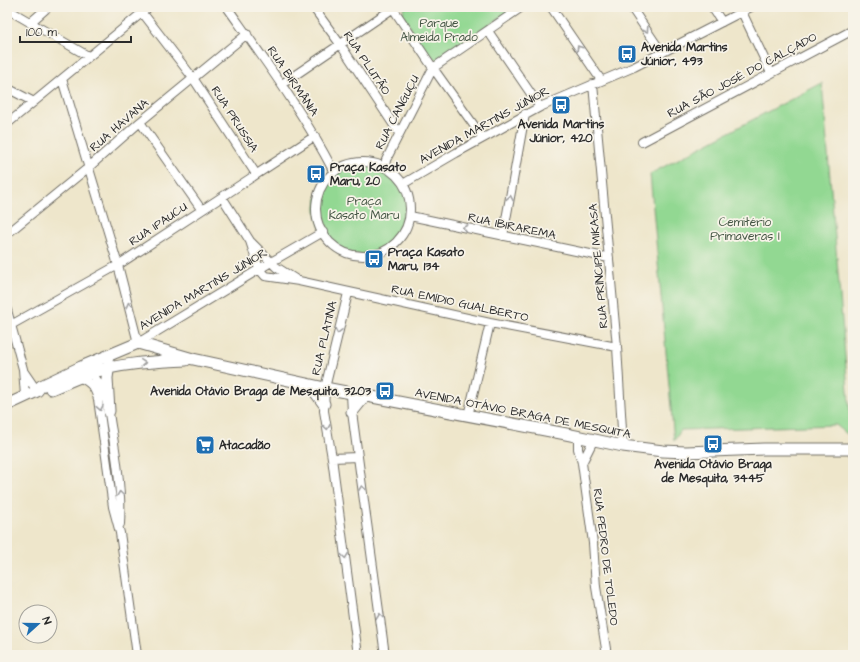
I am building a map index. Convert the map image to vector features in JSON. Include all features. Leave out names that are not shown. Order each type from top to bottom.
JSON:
[{"type":"main road","name":"AVENIDA OTÁVIO BRAGA DE MESQUITA","points":[[138,343],[193,359],[351,394],[623,446],[686,452],[757,449],[853,449]]},
{"type":"main road","points":[[81,372],[91,373],[108,366],[128,353],[138,343]]},
{"type":"main road","points":[[7,405],[37,391],[43,391],[138,343]]},
{"type":"main road","name":"AVENIDA OTÁVIO BRAGA DE MESQUITA","points":[[108,366],[193,359]]},
{"type":"main road","points":[[108,366],[107,378],[109,411]]},
{"type":"main road","points":[[310,385],[324,404]]},
{"type":"main road","points":[[352,412],[364,396]]},
{"type":"street","points":[[30,23],[48,7]]},
{"type":"street","name":"RUA BIRMÂNIA","points":[[227,7],[282,84],[315,136],[334,172]]},
{"type":"street","name":"RUA PLUTÃO","points":[[313,7],[340,44],[399,134]]},
{"type":"street","points":[[282,84],[393,7],[433,68],[483,138]]},
{"type":"street","points":[[433,68],[522,7]]},
{"type":"street","points":[[551,7],[602,80]]},
{"type":"street","points":[[631,7],[662,53]]},
{"type":"street","points":[[712,7],[722,22]]},
{"type":"street","name":"AVENIDA MARTINS JÚNIOR","points":[[403,184],[526,114],[634,67],[751,7]]},
{"type":"street","points":[[7,9],[88,56]]},
{"type":"street","points":[[7,124],[145,10]]},
{"type":"street","name":"RUA PRUSSIA","points":[[145,10],[193,78],[256,174]]},
{"type":"street","points":[[742,12],[771,73]]},
{"type":"street","name":"RUA SÃO JOSÉ DO CALÇADO","points":[[642,142],[853,30]]},
{"type":"street","points":[[488,31],[540,107]]},
{"type":"street","name":"RUA HAVANA","points":[[7,234],[247,34]]},
{"type":"street","name":"RUA CANGUÇU","points":[[384,167],[386,160],[433,68]]},
{"type":"street","points":[[62,79],[118,265],[138,343]]},
{"type":"street","name":"RUA PRÍNCIPE MIKASA","points":[[593,84],[617,347],[623,446]]},
{"type":"street","points":[[7,88],[34,102]]},
{"type":"street","points":[[503,236],[526,114]]},
{"type":"street","points":[[140,122],[201,209]]},
{"type":"street","name":"RUA IPAUCU","points":[[11,325],[118,265],[201,209],[222,197],[315,136]]},
{"type":"street","points":[[355,162],[374,163],[384,167],[393,172],[403,184],[409,197],[410,216],[406,229],[398,241],[382,252],[368,256],[350,254],[339,249],[330,242],[323,232],[317,216],[318,200],[323,185],[334,172],[355,162]]},
{"type":"street","name":"RUA EMÍDIO GUALBERTO","points":[[222,197],[250,241],[283,272],[299,281]]},
{"type":"street","name":"RUA IBIRAREMA","points":[[410,216],[609,258]]},
{"type":"street","name":"AVENIDA MARTINS JÚNIOR","points":[[138,343],[258,269],[323,232]]},
{"type":"street","name":"RUA EMÍDIO GUALBERTO","points":[[250,241],[258,269],[266,276],[299,281],[490,323],[617,347]]},
{"type":"street","name":"RUA PLATINA","points":[[348,293],[325,388],[324,404],[358,655]]},
{"type":"street","points":[[7,310],[23,369],[25,396]]},
{"type":"street","points":[[468,416],[490,323]]},
{"type":"street","points":[[23,369],[37,391]]},
{"type":"street","points":[[81,372],[96,392],[102,417],[113,507],[120,533],[137,655]]},
{"type":"street","points":[[91,373],[103,391],[109,411],[121,506],[120,533]]},
{"type":"street","points":[[351,394],[352,412],[385,655]]},
{"type":"street","name":"RUA PEDRO DE TOLEDO","points":[[578,437],[578,448],[582,463],[593,543],[596,587],[607,655]]},
{"type":"street","points":[[582,463],[593,440]]},
{"type":"street","points":[[332,458],[358,457]]},
{"type":"green space","name":"Parque Almeida Prado","points":[[405,7],[516,7],[437,60],[427,54],[402,14]]},
{"type":"green space","name":"Cemitério Primaveras I","points":[[822,83],[852,438],[836,425],[681,430],[674,441],[650,174]]},
{"type":"green space","name":"Praça Kasato Maru","points":[[363,161],[381,165],[396,175],[406,190],[410,208],[406,226],[396,241],[381,251],[363,255],[345,251],[330,241],[320,226],[316,208],[320,190],[330,175],[345,165]]},
{"type":"place","name":"Avenida Martins Júnior, 493","points":[[627,54]]},
{"type":"place","name":"Avenida Martins Júnior, 420","points":[[561,105]]},
{"type":"place","name":"Praça Kasato Maru, 20","points":[[316,174]]},
{"type":"place","name":"Praça Kasato Maru, 134","points":[[374,259]]},
{"type":"place","name":"Avenida Otávio Braga de Mesquita, 3203","points":[[385,391]]},
{"type":"place","name":"Avenida Otávio Braga de Mesquita, 3445","points":[[713,444]]},
{"type":"place","name":"Atacadão","points":[[205,445]]}]
